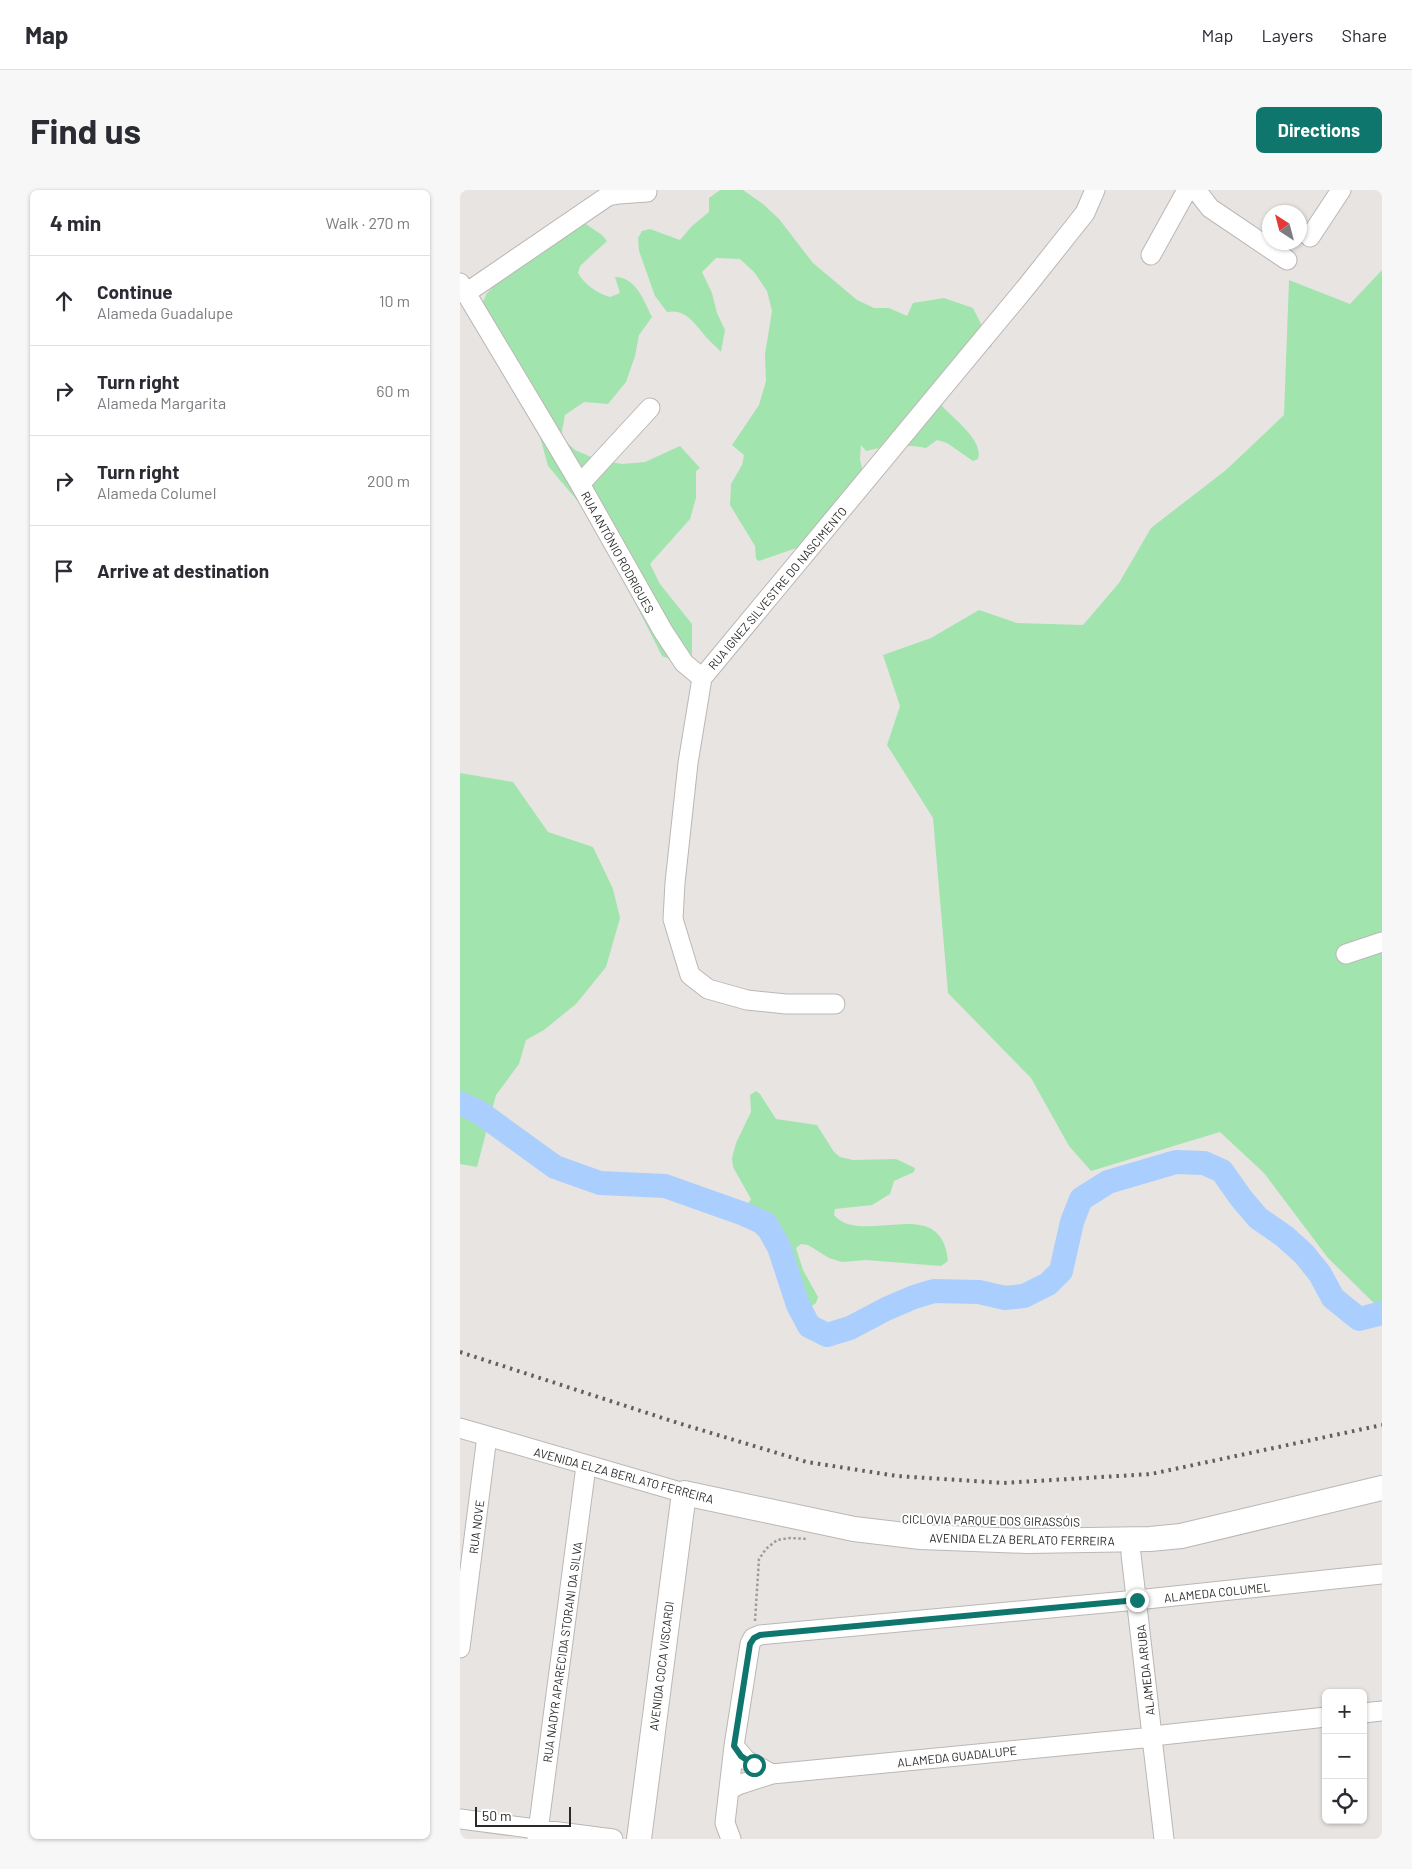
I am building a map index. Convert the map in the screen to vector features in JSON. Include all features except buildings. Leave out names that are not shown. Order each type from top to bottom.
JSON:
[{"type":"main road","name":"AVENIDA ELZA BERLATO FERREIRA","points":[[684,1493],[854,1529],[921,1538],[1027,1541],[1150,1539],[1181,1536],[1382,1488]]},
{"type":"main road","name":"AVENIDA COCA VISCARDI","points":[[639,1839],[684,1493]]},
{"type":"street","name":"RUA IGNEZ SILVESTRE DO NASCIMENTO","points":[[835,1004],[786,1004],[746,1000],[708,989],[690,975],[680,947],[674,919],[675,883],[688,763],[702,678],[1027,286],[1085,213],[1095,190]]},
{"type":"street","points":[[1151,255],[1187,190]]},
{"type":"street","points":[[1196,190],[1210,208],[1287,260]]},
{"type":"street","points":[[1310,238],[1341,190]]},
{"type":"street","points":[[580,484],[463,288],[608,196],[647,192]]},
{"type":"street","name":"RUA ANTÔNIO RODRIGUES","points":[[650,408],[580,484],[663,631],[684,664],[702,678]]},
{"type":"street","points":[[1346,954],[1382,942]]},
{"type":"street","name":"AVENIDA ELZA BERLATO FERREIRA","points":[[460,1428],[684,1493]]},
{"type":"street","name":"RUA NOVE","points":[[460,1648],[487,1436]]},
{"type":"street","name":"RUA NADYR APARECIDA STORANI DA SILVA","points":[[538,1834],[586,1466]]},
{"type":"street","name":"ALAMEDA ARUBA","points":[[1131,1554],[1164,1839]]},
{"type":"street","name":"ALAMEDA COLUMEL","points":[[754,1638],[760,1635],[1137,1600],[1382,1574]]},
{"type":"street","points":[[731,1839],[725,1823],[734,1746],[750,1644],[754,1638]]},
{"type":"street","points":[[1367,1714],[1382,1712]]},
{"type":"street","name":"ALAMEDA GUADALUPE","points":[[729,1790],[738,1785],[772,1774],[1152,1737],[1322,1717]]},
{"type":"street","points":[[734,1746],[746,1760],[772,1774]]},
{"type":"street","points":[[460,1819],[538,1834],[613,1839]]},
{"type":"path","points":[[754,1638],[760,1559],[766,1549],[777,1540],[790,1538],[810,1539]]},
{"type":"green space","points":[[720,190],[743,190],[763,204],[779,219],[813,263],[857,300],[874,308],[889,308],[907,316],[913,303],[944,298],[973,308],[992,346],[959,370],[944,390],[942,406],[967,431],[977,445],[978,459],[973,461],[947,443],[937,440],[926,448],[896,446],[866,451],[861,445],[860,459],[864,478],[805,545],[759,561],[756,559],[755,546],[730,505],[731,484],[742,465],[744,455],[732,445],[759,405],[766,381],[765,354],[772,311],[767,291],[754,272],[740,259],[716,258],[702,272],[712,293],[717,313],[725,330],[721,352],[686,315],[674,311],[667,312],[655,296],[639,251],[638,238],[642,231],[650,229],[680,240],[692,226],[709,212],[709,198]]},
{"type":"green space","points":[[583,222],[602,235],[607,241],[580,266],[578,273],[592,288],[610,297],[620,293],[615,277],[629,281],[642,297],[652,317],[639,335],[635,356],[626,382],[608,404],[584,402],[565,415],[561,437],[575,450],[596,459],[622,464],[645,462],[680,446],[700,468],[696,471],[696,498],[690,519],[650,564],[660,584],[692,624],[692,661],[678,662],[662,656],[614,561],[581,505],[548,466],[539,433],[481,306],[487,293],[501,279]]},
{"type":"green space","points":[[1382,270],[1382,1303],[1376,1305],[1328,1258],[1264,1173],[1220,1132],[1091,1171],[1069,1146],[1031,1078],[948,993],[933,818],[887,745],[900,706],[883,655],[931,638],[979,610],[1017,623],[1083,625],[1119,583],[1151,528],[1226,470],[1284,415],[1289,280],[1350,304]]},
{"type":"green space","points":[[460,773],[513,782],[548,832],[593,847],[613,889],[620,918],[606,967],[576,1004],[544,1030],[526,1040],[519,1064],[496,1095],[477,1167],[460,1164]]},
{"type":"green space","points":[[756,1091],[760,1094],[776,1119],[817,1125],[834,1152],[840,1157],[853,1160],[896,1159],[915,1168],[914,1172],[894,1181],[890,1194],[872,1205],[835,1209],[834,1215],[846,1224],[880,1226],[916,1224],[931,1229],[942,1240],[948,1261],[941,1266],[866,1260],[842,1262],[829,1258],[808,1245],[801,1244],[796,1248],[803,1270],[818,1297],[816,1303],[809,1308],[798,1300],[777,1255],[747,1224],[743,1217],[744,1211],[751,1199],[733,1167],[732,1158],[736,1143],[751,1112],[750,1095]]},
{"type":"waterway","points":[[460,1103],[479,1112],[555,1167],[600,1183],[665,1186],[744,1214],[766,1224],[779,1247],[798,1305],[809,1326],[827,1335],[850,1328],[886,1309],[934,1291],[979,1292],[1005,1298],[1024,1296],[1048,1284],[1061,1271],[1072,1222],[1081,1199],[1108,1182],[1176,1162],[1204,1163],[1222,1171],[1258,1218],[1284,1236],[1304,1254],[1320,1274],[1333,1298],[1359,1319],[1382,1313]]},
{"type":"railway","points":[[460,1352],[678,1423],[807,1462],[897,1476],[1003,1483],[1151,1474],[1382,1425]]},
{"type":"route","points":[[754,1765],[741,1756],[734,1746],[750,1644],[754,1638],[760,1635],[1137,1600]]}]
